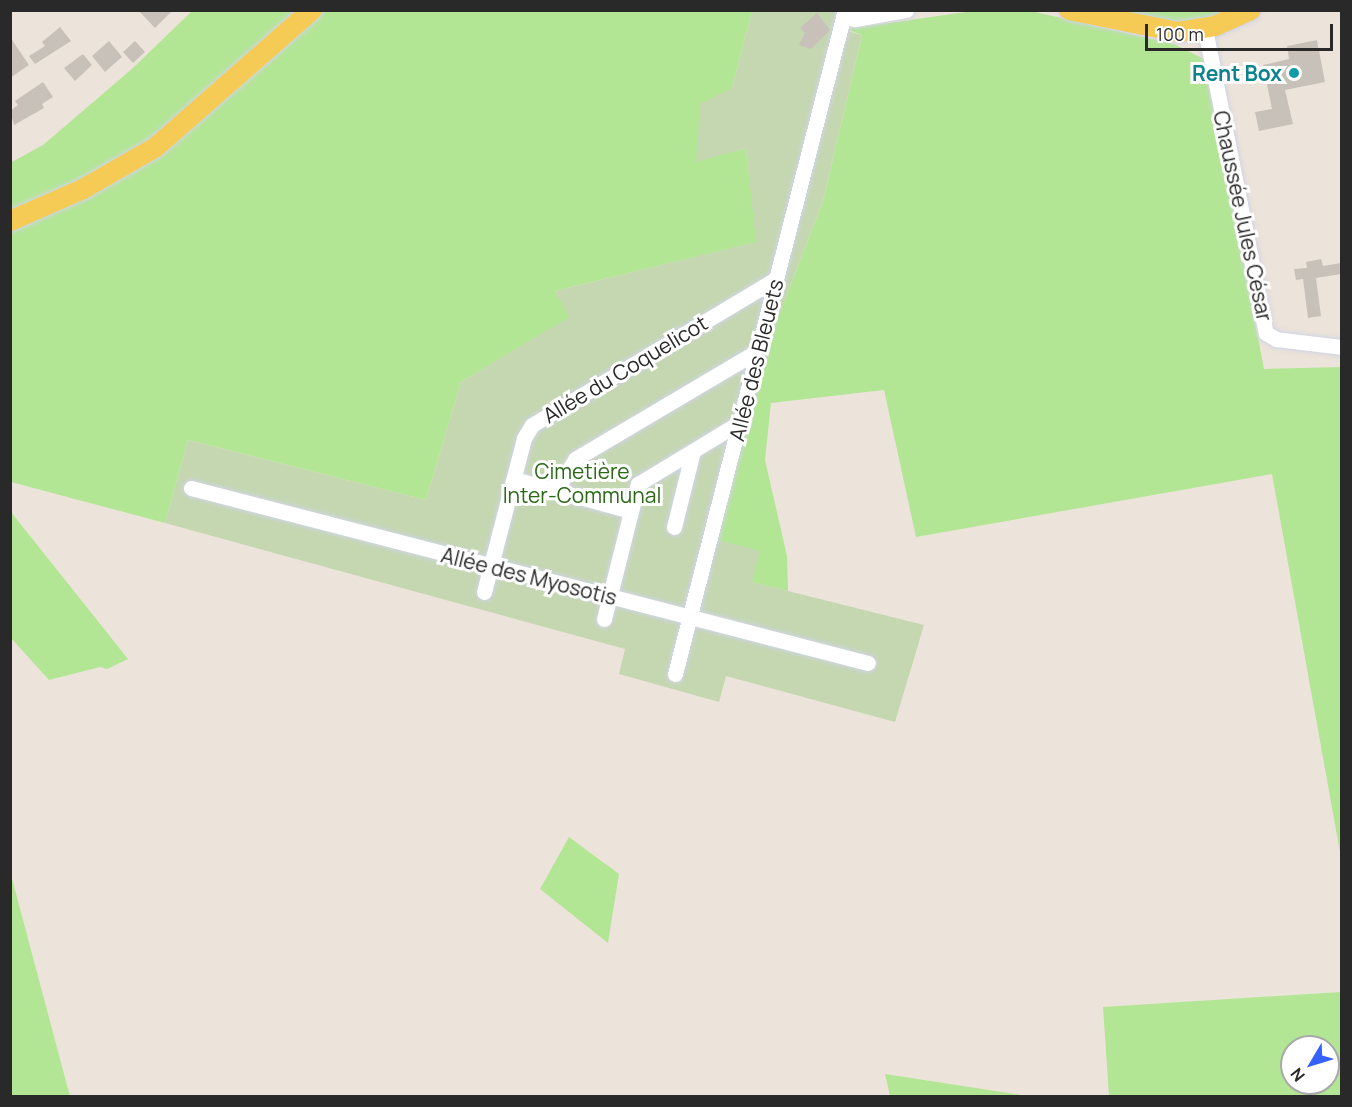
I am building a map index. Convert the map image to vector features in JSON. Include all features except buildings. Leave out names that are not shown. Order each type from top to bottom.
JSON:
[{"type":"main road","points":[[10,221],[83,189],[156,147],[312,10]]},
{"type":"main road","points":[[1069,10],[1155,29],[1205,29],[1251,10]]},
{"type":"lane","points":[[844,14],[903,11]]},
{"type":"lane","name":"Allée des Bleuets","points":[[675,674],[742,421],[844,14]]},
{"type":"lane","name":"Chaussée Jules César","points":[[1205,29],[1266,333],[1274,339],[1341,347]]},
{"type":"lane","name":"Allée du Coquelicot","points":[[484,592],[524,438],[532,425],[776,279]]},
{"type":"lane","points":[[556,490],[575,459],[759,350]]},
{"type":"lane","points":[[604,619],[638,484],[742,421]]},
{"type":"lane","points":[[675,527],[693,450]]},
{"type":"lane","points":[[514,479],[631,511]]},
{"type":"lane","name":"Allée des Myosotis","points":[[191,488],[868,663]]},
{"type":"green space","points":[[192,11],[302,11],[152,138],[86,179],[11,212],[10,163],[43,145],[133,68]]},
{"type":"green space","points":[[322,11],[752,11],[732,88],[696,161],[746,148],[757,242],[555,291],[570,317],[461,382],[426,500],[188,440],[165,523],[11,482],[10,227],[224,99]]},
{"type":"green space","name":"Cimetière Inter-Communal","points":[[752,11],[838,11],[833,27],[862,35],[823,201],[767,346],[718,540],[760,551],[752,582],[924,625],[895,722],[726,676],[719,702],[619,674],[625,649],[165,523],[188,440],[426,500],[461,382],[569,317],[555,291],[756,242],[746,148],[696,162],[700,104],[732,88]]},
{"type":"green space","points":[[973,11],[1031,11],[1174,44],[1204,59],[1264,369],[1341,367],[1341,858],[1272,474],[916,537],[884,390],[771,403],[765,460],[787,556],[788,591],[751,582],[718,540],[767,346],[823,201],[862,35],[846,29]]},
{"type":"green space","points":[[1100,11],[1235,11],[1186,25]]},
{"type":"green space","points":[[11,512],[128,659],[107,669],[100,667],[49,680],[11,638]]},
{"type":"green space","points":[[569,837],[619,874],[608,943],[540,889]]},
{"type":"green space","points":[[10,871],[68,1089],[70,1096],[11,1096]]},
{"type":"green space","points":[[1341,992],[1341,1096],[1109,1096],[1103,1007]]},
{"type":"green space","points":[[885,1074],[1028,1096],[890,1096]]},
{"type":"place","name":"Rent Box","points":[[1294,73]]}]
